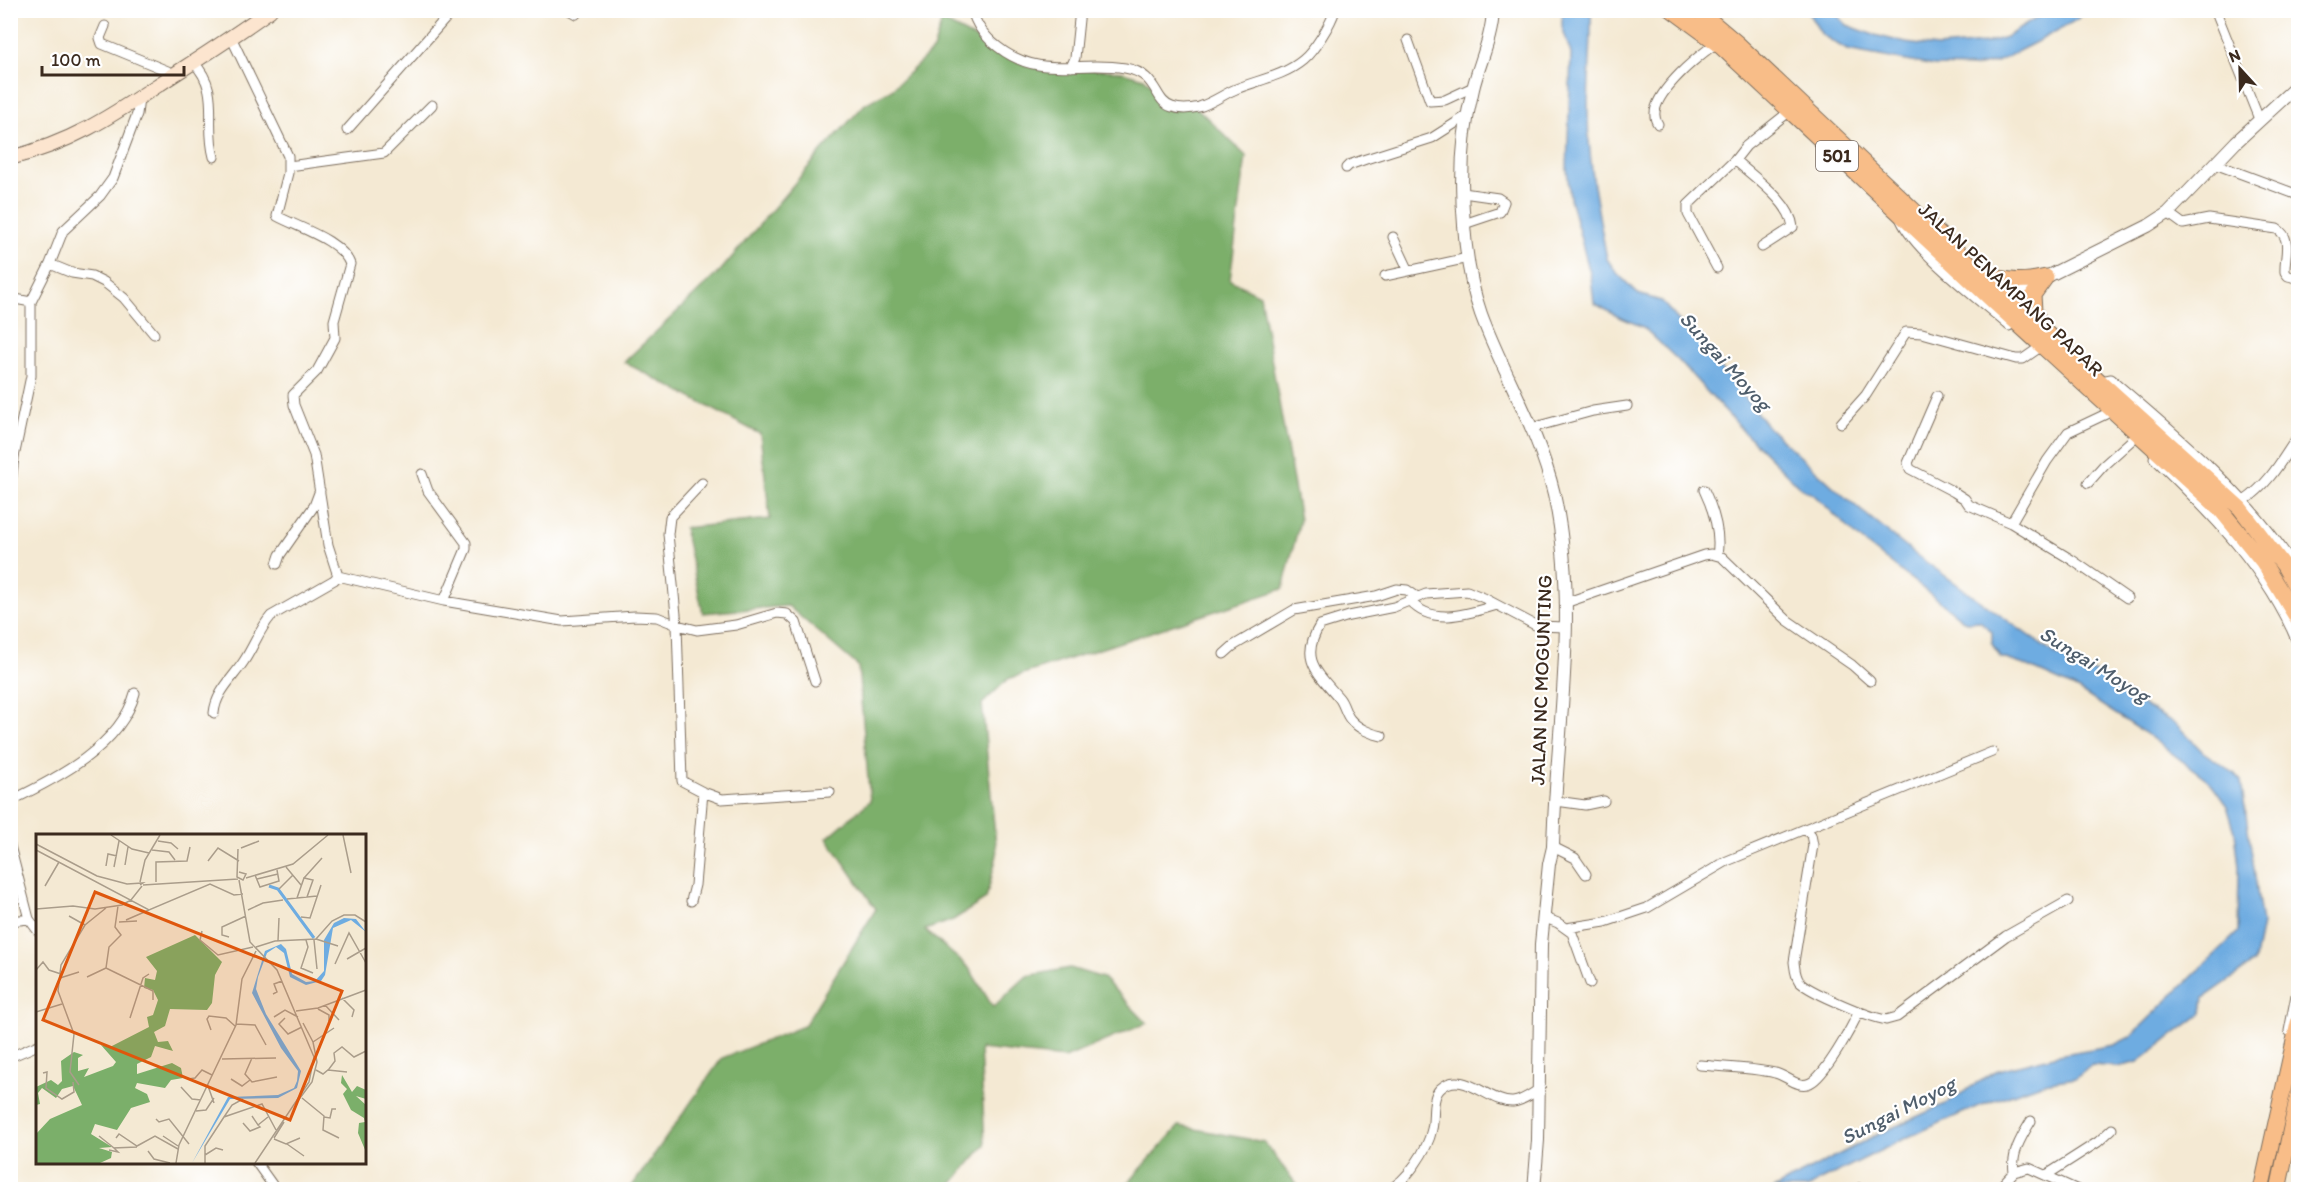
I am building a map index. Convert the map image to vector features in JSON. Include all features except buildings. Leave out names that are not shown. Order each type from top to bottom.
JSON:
[{"type":"main road","points":[[10,158],[61,143],[96,126],[270,10]]},
{"type":"main road","name":"JALAN PENAMPANG PAPAR","points":[[1672,10],[1717,43],[1898,214],[2004,303],[2220,509],[2263,562],[2298,620]]},
{"type":"main road","name":"JALAN PENAMPANG PAPAR","points":[[1698,10],[1737,43],[1978,271],[2004,303],[2044,329],[2240,508],[2284,566],[2298,591]]},
{"type":"main road","points":[[1978,271],[2012,282],[2046,277]]},
{"type":"main road","points":[[2044,329],[2032,303],[2033,295],[2046,277]]},
{"type":"main road","points":[[2261,1190],[2298,1023]]},
{"type":"main road","points":[[2278,1190],[2294,1140],[2298,1094]]},
{"type":"street","points":[[347,130],[453,10]]},
{"type":"street","points":[[569,10],[576,14],[579,10]]},
{"type":"street","points":[[972,10],[980,29],[1011,56],[1035,65],[1113,67],[1132,70],[1150,80],[1164,103],[1185,109],[1198,107],[1298,64],[1310,52],[1331,22],[1335,10]]},
{"type":"street","points":[[1071,67],[1075,58],[1080,10]]},
{"type":"street","name":"JALAN NC MOGUNTING","points":[[1492,10],[1485,56],[1473,87],[1462,163],[1464,224],[1468,258],[1480,312],[1531,428],[1554,494],[1564,559],[1566,627],[1553,847],[1548,864],[1543,917],[1538,1140],[1534,1189]]},
{"type":"street","points":[[2217,14],[2259,119]]},
{"type":"street","points":[[105,26],[100,38],[102,44],[175,74]]},
{"type":"street","points":[[231,37],[283,146],[290,166],[277,216],[333,244],[347,256],[350,264],[334,321],[335,339],[317,370],[293,395],[294,405],[314,454],[328,545],[338,576]]},
{"type":"street","points":[[1408,40],[1430,101],[1440,102],[1473,87]]},
{"type":"street","points":[[1658,124],[1654,112],[1673,80],[1700,54],[1717,43]]},
{"type":"street","points":[[193,62],[203,72],[208,84],[211,100],[209,140],[213,157]]},
{"type":"street","points":[[2004,303],[2046,277],[2148,226],[2168,213],[2259,119],[2298,85]]},
{"type":"street","points":[[10,491],[14,457],[31,376],[31,302],[63,231],[100,196],[113,178],[137,114],[139,99]]},
{"type":"street","points":[[290,166],[384,153],[432,105]]},
{"type":"street","points":[[1716,268],[1688,214],[1688,205],[1736,160],[1746,146],[1790,111]]},
{"type":"street","points":[[1346,168],[1366,159],[1432,138],[1468,115]]},
{"type":"street","points":[[1736,160],[1774,195],[1792,217],[1793,227],[1762,247]]},
{"type":"street","points":[[2215,164],[2298,195]]},
{"type":"street","points":[[1463,193],[1498,198],[1504,202],[1500,212],[1464,224]]},
{"type":"street","points":[[2168,213],[2183,224],[2209,219],[2277,229],[2283,232],[2287,239],[2285,272],[2288,276],[2297,278]]},
{"type":"street","points":[[1898,214],[1906,230],[1923,249],[2133,439],[2234,539],[2261,575],[2288,619],[2298,644]]},
{"type":"street","points":[[1393,237],[1408,271]]},
{"type":"street","points":[[1385,276],[1468,258]]},
{"type":"street","points":[[50,264],[72,273],[92,276],[104,282],[124,298],[154,334]]},
{"type":"street","points":[[10,298],[31,302]]},
{"type":"street","points":[[1841,423],[1866,395],[1906,332],[1922,333],[2016,358],[2023,358],[2036,350]]},
{"type":"street","points":[[2101,381],[2111,379],[2200,456],[2244,501],[2280,543],[2298,572]]},
{"type":"street","points":[[1937,396],[1908,463],[1910,468],[1959,495],[1969,505],[2011,523],[2072,560],[2127,598]]},
{"type":"street","points":[[1531,428],[1593,411],[1627,406]]},
{"type":"street","points":[[2011,523],[2047,461],[2068,432],[2106,414]]},
{"type":"street","points":[[2244,501],[2261,489],[2271,478],[2298,436]]},
{"type":"street","points":[[2088,483],[2133,439]]},
{"type":"street","points":[[422,474],[428,491],[466,543],[466,549],[444,601]]},
{"type":"street","points":[[702,483],[670,517],[668,534],[676,625],[682,782],[722,799],[830,792]]},
{"type":"street","points":[[277,564],[280,555],[314,506],[320,490]]},
{"type":"street","points":[[1704,490],[1716,524],[1719,540],[1717,555]]},
{"type":"street","points":[[1565,603],[1704,555],[1717,555],[1739,572],[1787,620],[1852,665],[1870,681]]},
{"type":"street","points":[[338,576],[444,601],[562,621],[635,616],[657,617],[697,630],[736,625],[753,618],[777,613],[787,614],[796,622],[814,681]]},
{"type":"street","points":[[214,713],[215,703],[244,660],[264,624],[276,613],[338,576]]},
{"type":"street","points":[[1224,654],[1233,646],[1294,610],[1376,596],[1397,589],[1407,590],[1422,612],[1441,616],[1472,612],[1497,605]]},
{"type":"street","points":[[1382,736],[1373,735],[1349,718],[1339,699],[1328,688],[1312,664],[1311,642],[1320,625],[1349,616],[1394,607],[1426,594],[1467,591],[1537,627],[1566,627]]},
{"type":"street","points":[[10,801],[50,781],[108,738],[126,717],[135,693]]},
{"type":"street","points":[[1566,928],[1605,922],[1647,908],[1727,861],[1992,753]]},
{"type":"street","points":[[691,901],[695,885],[703,792]]},
{"type":"street","points":[[1556,801],[1585,805],[1604,801]]},
{"type":"street","points":[[1805,829],[1811,836],[1813,845],[1796,953],[1795,970],[1798,978],[1805,986],[1878,1018],[1886,1020],[1897,1017],[2006,936],[2068,901]]},
{"type":"street","points":[[10,846],[28,919],[36,929]]},
{"type":"street","points":[[1553,847],[1575,858],[1586,874]]},
{"type":"street","points":[[1543,917],[1572,933],[1590,983]]},
{"type":"street","points":[[10,921],[28,919]]},
{"type":"street","points":[[2267,1162],[2263,1147],[2298,985]]},
{"type":"street","points":[[1700,1065],[1775,1073],[1799,1084],[1809,1084],[1817,1078],[1851,1031],[1859,1011]]},
{"type":"street","points":[[10,1058],[36,1046]]},
{"type":"street","points":[[1386,1190],[1394,1187],[1406,1177],[1431,1134],[1435,1098],[1442,1087],[1454,1082],[1461,1083],[1483,1090],[1507,1102],[1522,1099],[1538,1090]]},
{"type":"street","points":[[2014,1172],[2014,1156],[2031,1121]]},
{"type":"street","points":[[2048,1174],[2098,1142],[2112,1129]]},
{"type":"street","points":[[257,1164],[276,1190]]},
{"type":"street","points":[[1997,1190],[2014,1172],[2029,1168],[2048,1174],[2078,1190]]},
{"type":"green space","points":[[942,21],[1028,66],[1119,71],[1144,78],[1172,105],[1194,105],[1246,156],[1230,280],[1260,295],[1300,520],[1283,589],[1008,679],[982,704],[997,855],[986,899],[953,920],[925,930],[969,968],[993,1007],[1027,976],[1070,968],[1103,978],[1147,1023],[1065,1058],[980,1049],[985,1145],[948,1189],[630,1189],[722,1058],[804,1026],[876,909],[827,838],[870,801],[858,666],[788,606],[703,613],[684,528],[770,519],[760,434],[624,362],[721,270],[865,104],[892,89],[933,50]]},
{"type":"green space","points":[[1179,1126],[1264,1142],[1300,1189],[1119,1189],[1131,1180]]},
{"type":"water","points":[[1562,11],[1591,11],[1588,112],[1590,149],[1607,259],[1616,272],[1638,294],[1661,301],[1717,363],[1769,428],[1846,498],[1912,552],[2053,653],[2096,673],[2176,724],[2203,752],[2234,773],[2241,781],[2262,924],[2254,963],[2204,998],[2202,1013],[2138,1062],[2119,1067],[2092,1065],[2076,1078],[2043,1083],[1974,1108],[1906,1138],[1807,1189],[1773,1189],[1872,1137],[1947,1103],[1995,1071],[2058,1055],[2114,1045],[2130,1037],[2238,932],[2239,867],[2235,832],[2227,806],[2209,781],[2145,733],[2077,689],[2024,665],[2000,657],[1992,644],[1992,632],[1980,621],[1966,622],[1862,541],[1814,495],[1802,489],[1743,431],[1678,360],[1643,327],[1594,303],[1591,277],[1570,198],[1567,169],[1571,54],[1562,27]]},
{"type":"water","points":[[1807,11],[1833,11],[1847,25],[1871,34],[1906,43],[1937,47],[1986,43],[2006,37],[2048,11],[2085,11],[2078,19],[1997,62],[1974,67],[1934,66],[1847,50],[1822,35]]},
{"type":"water label","name":"Sungai Moyog","points":[[1726,361]]},
{"type":"water label","name":"Sungai Moyog","points":[[2095,664]]},
{"type":"water label","name":"Sungai Moyog","points":[[1898,1110]]}]
